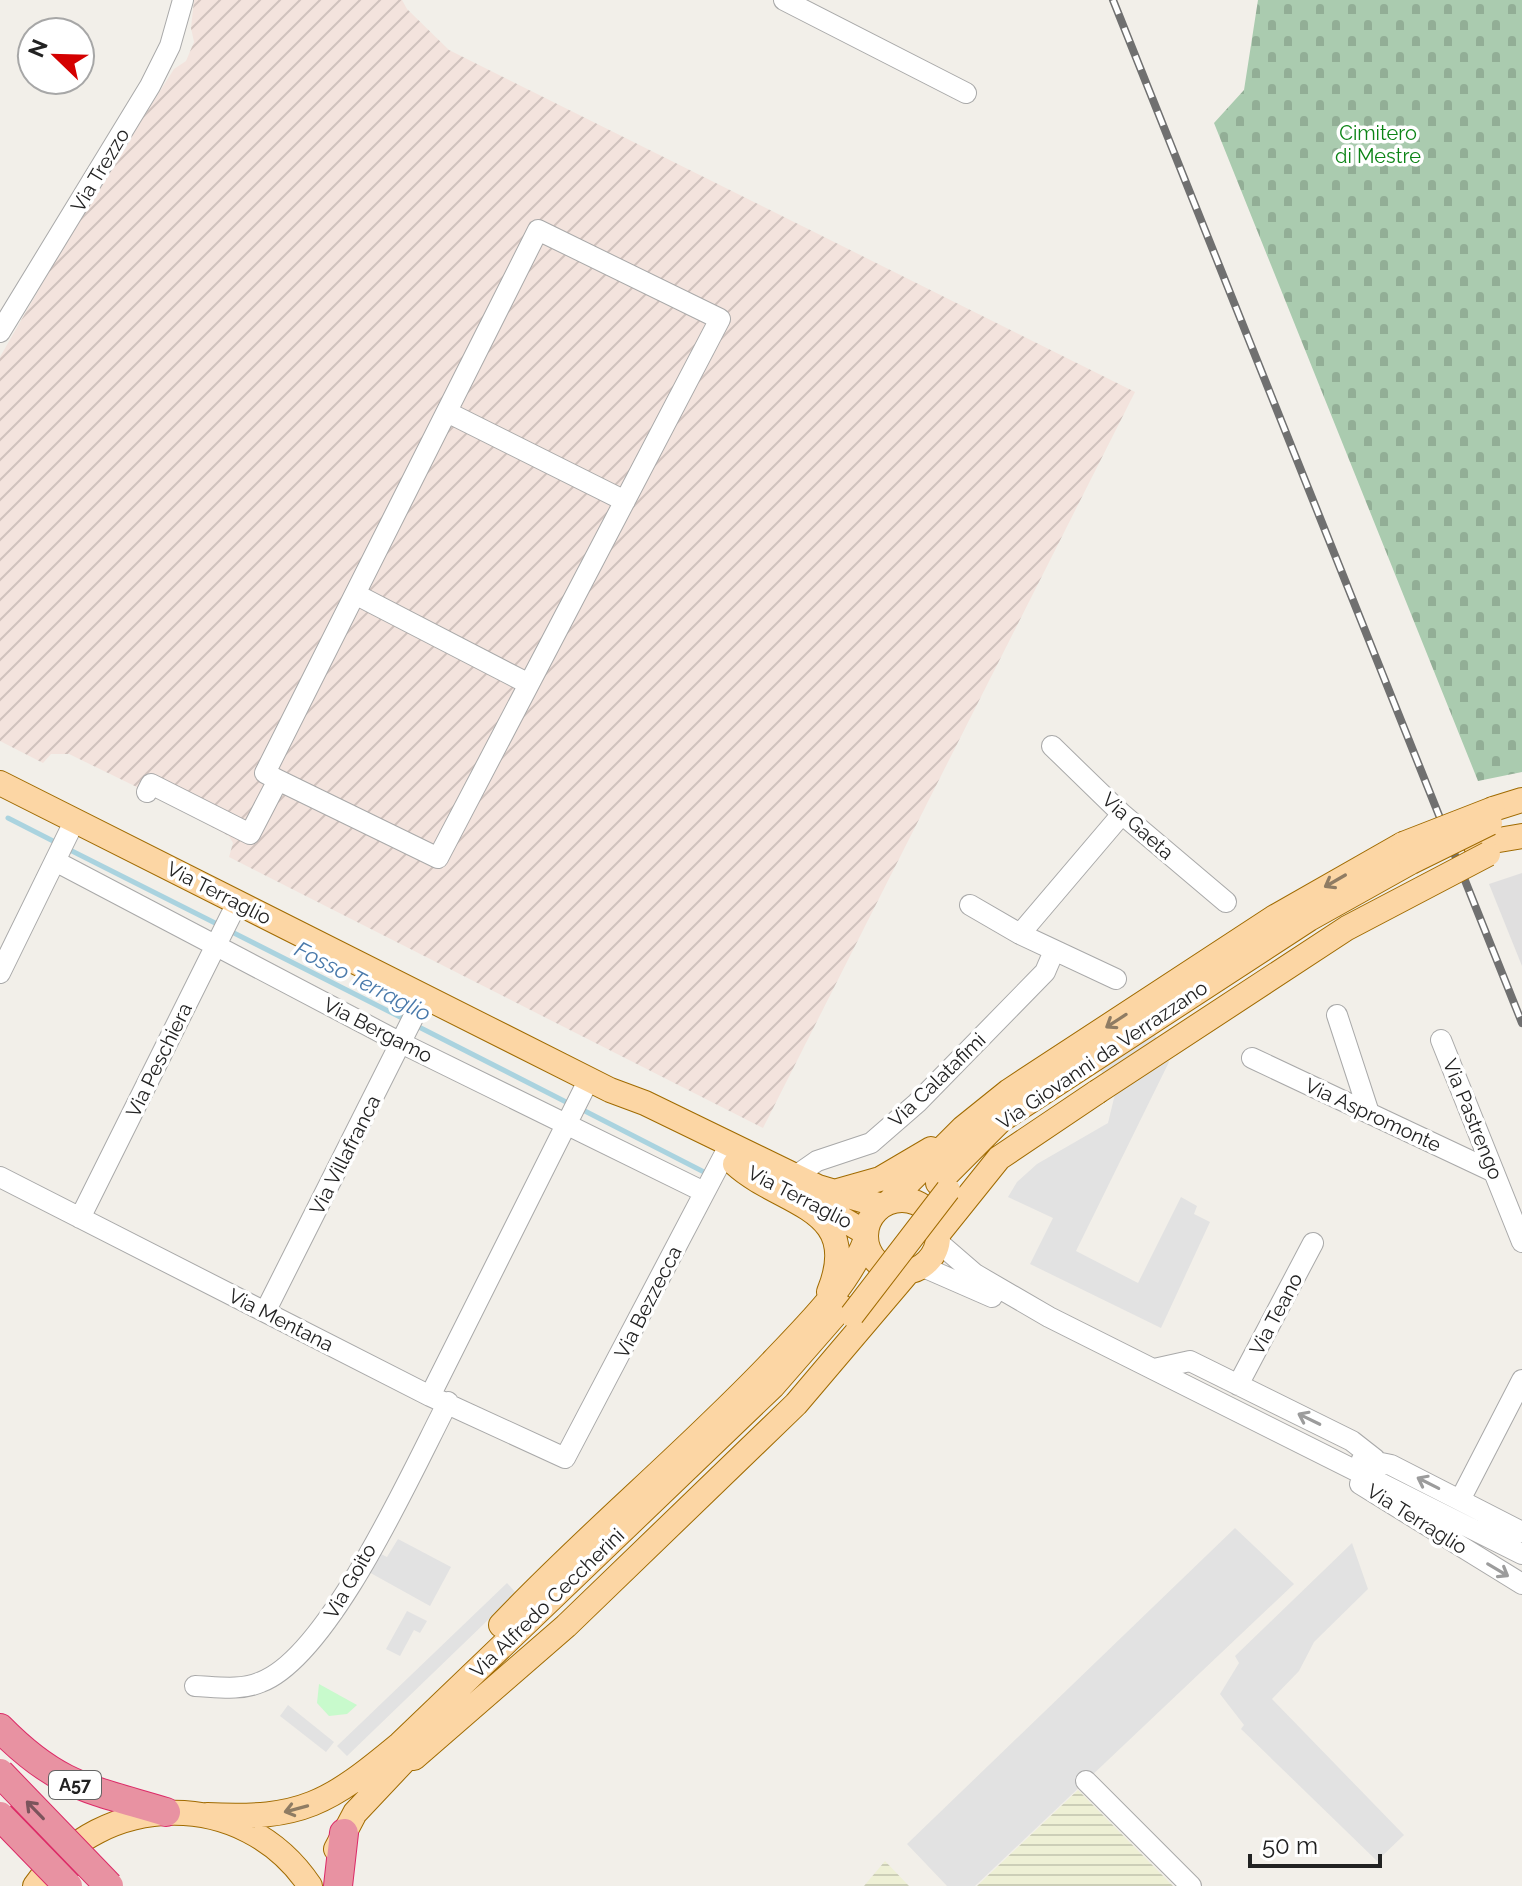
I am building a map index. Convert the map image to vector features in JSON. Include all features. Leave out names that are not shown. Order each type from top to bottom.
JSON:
[{"type":"highway","name":"A57","points":[[0,1728],[34,1762],[69,1783],[166,1812]]},
{"type":"highway","name":"A57","points":[[0,1773],[109,1886]]},
{"type":"highway","points":[[0,1816],[68,1886]]},
{"type":"highway","points":[[338,1886],[344,1833]]},
{"type":"main road","name":"Via Terraglio","points":[[0,783],[64,842],[234,910],[420,1005],[593,1088],[636,1113],[729,1155],[824,1205],[866,1236]]},
{"type":"main road","points":[[1410,859],[1468,816],[1522,800]]},
{"type":"main road","points":[[373,1779],[510,1677],[786,1414],[915,1269],[932,1256],[938,1238],[999,1158],[1347,928],[1509,832],[1522,810]]},
{"type":"main road","points":[[1410,859],[1475,844],[1509,832]]},
{"type":"main road","points":[[373,1779],[517,1608],[748,1387],[840,1308],[871,1218],[963,1128],[1009,1091],[1273,918],[1410,859],[1509,832]]},
{"type":"main road","name":"Via Giovanni da Verrazzano","points":[[840,1308],[938,1183],[970,1147],[1001,1120],[1309,919],[1410,859]]},
{"type":"main road","points":[[833,1192],[880,1179],[963,1128]]},
{"type":"main road","name":"Via Terraglio","points":[[729,1155],[833,1192],[886,1204]]},
{"type":"main road","points":[[729,1155],[750,1176],[812,1209],[831,1231],[837,1250],[834,1273],[840,1308]]},
{"type":"main road","points":[[886,1204],[906,1200],[922,1206],[933,1218],[938,1238]]},
{"type":"main road","points":[[866,1236],[880,1265],[915,1269]]},
{"type":"main road","name":"Via Alfredo Ceccherini","points":[[207,1815],[240,1817],[294,1811],[373,1779],[428,1736],[695,1471],[840,1308]]},
{"type":"main road","name":"Via Alfredo Ceccherini","points":[[327,1886],[333,1854],[373,1779]]},
{"type":"main road","points":[[35,1886],[58,1858],[91,1833],[129,1818],[166,1812],[207,1815],[242,1827],[264,1839],[293,1863],[310,1886]]},
{"type":"street","name":"Via Trezzo","points":[[0,332],[150,86],[170,46],[183,0]]},
{"type":"street","points":[[784,0],[966,93]]},
{"type":"street","points":[[538,230],[720,319],[625,501],[438,858],[265,773],[538,230]]},
{"type":"street","points":[[447,412],[625,501]]},
{"type":"street","points":[[355,594],[529,684]]},
{"type":"street","name":"Via Gaeta","points":[[1052,746],[1122,814],[1226,902]]},
{"type":"street","points":[[147,792],[151,784],[250,834],[278,780]]},
{"type":"street","points":[[1020,934],[1122,814]]},
{"type":"street","points":[[0,973],[64,842]]},
{"type":"street","name":"Via Bergamo","points":[[64,842],[218,941],[704,1192]]},
{"type":"street","points":[[970,905],[1020,934],[1116,979]]},
{"type":"street","name":"Via Peschiera","points":[[80,1218],[234,910]]},
{"type":"street","name":"Via Calatafimi","points":[[794,1177],[817,1161],[871,1143],[917,1103],[1045,972],[1054,951]]},
{"type":"street","name":"Via Villafranca","points":[[265,1312],[420,1005]]},
{"type":"street","points":[[1337,1015],[1369,1113]]},
{"type":"street","name":"Via Pastrengo","points":[[1441,1040],[1522,1242]]},
{"type":"street","name":"Via Aspromonte","points":[[1252,1058],[1494,1172]]},
{"type":"street","name":"Via Goito","points":[[195,1686],[237,1689],[262,1682],[279,1672],[315,1639],[363,1560],[569,1120],[593,1088]]},
{"type":"street","name":"Via Bezzecca","points":[[565,1458],[704,1192],[729,1155]]},
{"type":"street","name":"Via Mentana","points":[[0,1177],[439,1399],[565,1458]]},
{"type":"street","name":"Via Terraglio","points":[[938,1238],[975,1274],[1049,1317],[1522,1554]]},
{"type":"street","name":"Via Teano","points":[[1238,1385],[1313,1243]]},
{"type":"street","name":"Via Terraglio","points":[[915,1269],[1049,1317]]},
{"type":"street","name":"Via Terraglio","points":[[1154,1369],[1190,1361],[1352,1441],[1375,1459],[1522,1532]]},
{"type":"street","points":[[1460,1500],[1521,1385]]},
{"type":"street","name":"Via Terraglio","points":[[1315,1451],[1375,1459]]},
{"type":"street","name":"Via Terraglio","points":[[1315,1451],[1385,1501],[1522,1584]]},
{"type":"street","points":[[1086,1781],[1191,1886]]},
{"type":"shaded area","points":[[194,0],[402,0],[407,9],[449,50],[1135,392],[763,1128],[229,857],[233,843],[229,836],[147,792],[69,754],[51,754],[43,763],[0,741],[0,357],[84,211],[174,69],[186,61],[194,42],[191,28]]},
{"type":"shaded area","points":[[1522,873],[1522,966],[1489,884]]},
{"type":"shaded area","points":[[1136,999],[1169,1062],[1076,1251],[1138,1283],[1181,1197],[1197,1206],[1194,1214],[1210,1222],[1161,1328],[1030,1264],[1053,1218],[1008,1197],[1017,1182],[1037,1164],[1108,1123],[1115,1094],[1081,1038]]},
{"type":"shaded area","points":[[1235,1528],[1294,1584],[975,1886],[947,1886],[907,1844]]},
{"type":"shaded area","points":[[398,1539],[451,1567],[430,1606],[367,1571],[377,1552],[387,1557]]},
{"type":"shaded area","points":[[1352,1543],[1368,1589],[1314,1642],[1299,1671],[1272,1699],[1404,1835],[1377,1861],[1241,1729],[1244,1725],[1220,1694],[1239,1663],[1235,1656]]},
{"type":"shaded area","points":[[507,1583],[516,1593],[347,1756],[337,1746]]},
{"type":"shaded area","points":[[407,1611],[427,1621],[420,1633],[414,1630],[400,1656],[386,1649]]},
{"type":"shaded area","points":[[288,1705],[334,1742],[326,1752],[280,1716]]},
{"type":"green space","name":"Cimitero di Mestre","points":[[1258,0],[1522,0],[1522,772],[1478,781],[1214,123],[1244,90]]},
{"type":"green space","points":[[319,1684],[357,1705],[347,1714],[329,1716],[317,1703]]},
{"type":"green space","points":[[1078,1790],[1173,1886],[977,1886]]},
{"type":"green space","points":[[885,1861],[909,1886],[864,1886]]},
{"type":"waterway","name":"Fosso Terraglio","points":[[8,818],[57,843]]},
{"type":"waterway","name":"Fosso Terraglio","points":[[66,848],[221,926]]},
{"type":"waterway","name":"Fosso Terraglio","points":[[230,931],[406,1020]]},
{"type":"waterway","name":"Fosso Terraglio","points":[[415,1025],[570,1104]]},
{"type":"waterway","name":"Fosso Terraglio","points":[[579,1108],[704,1172]]},
{"type":"railway","points":[[1113,0],[1522,1023]]}]
